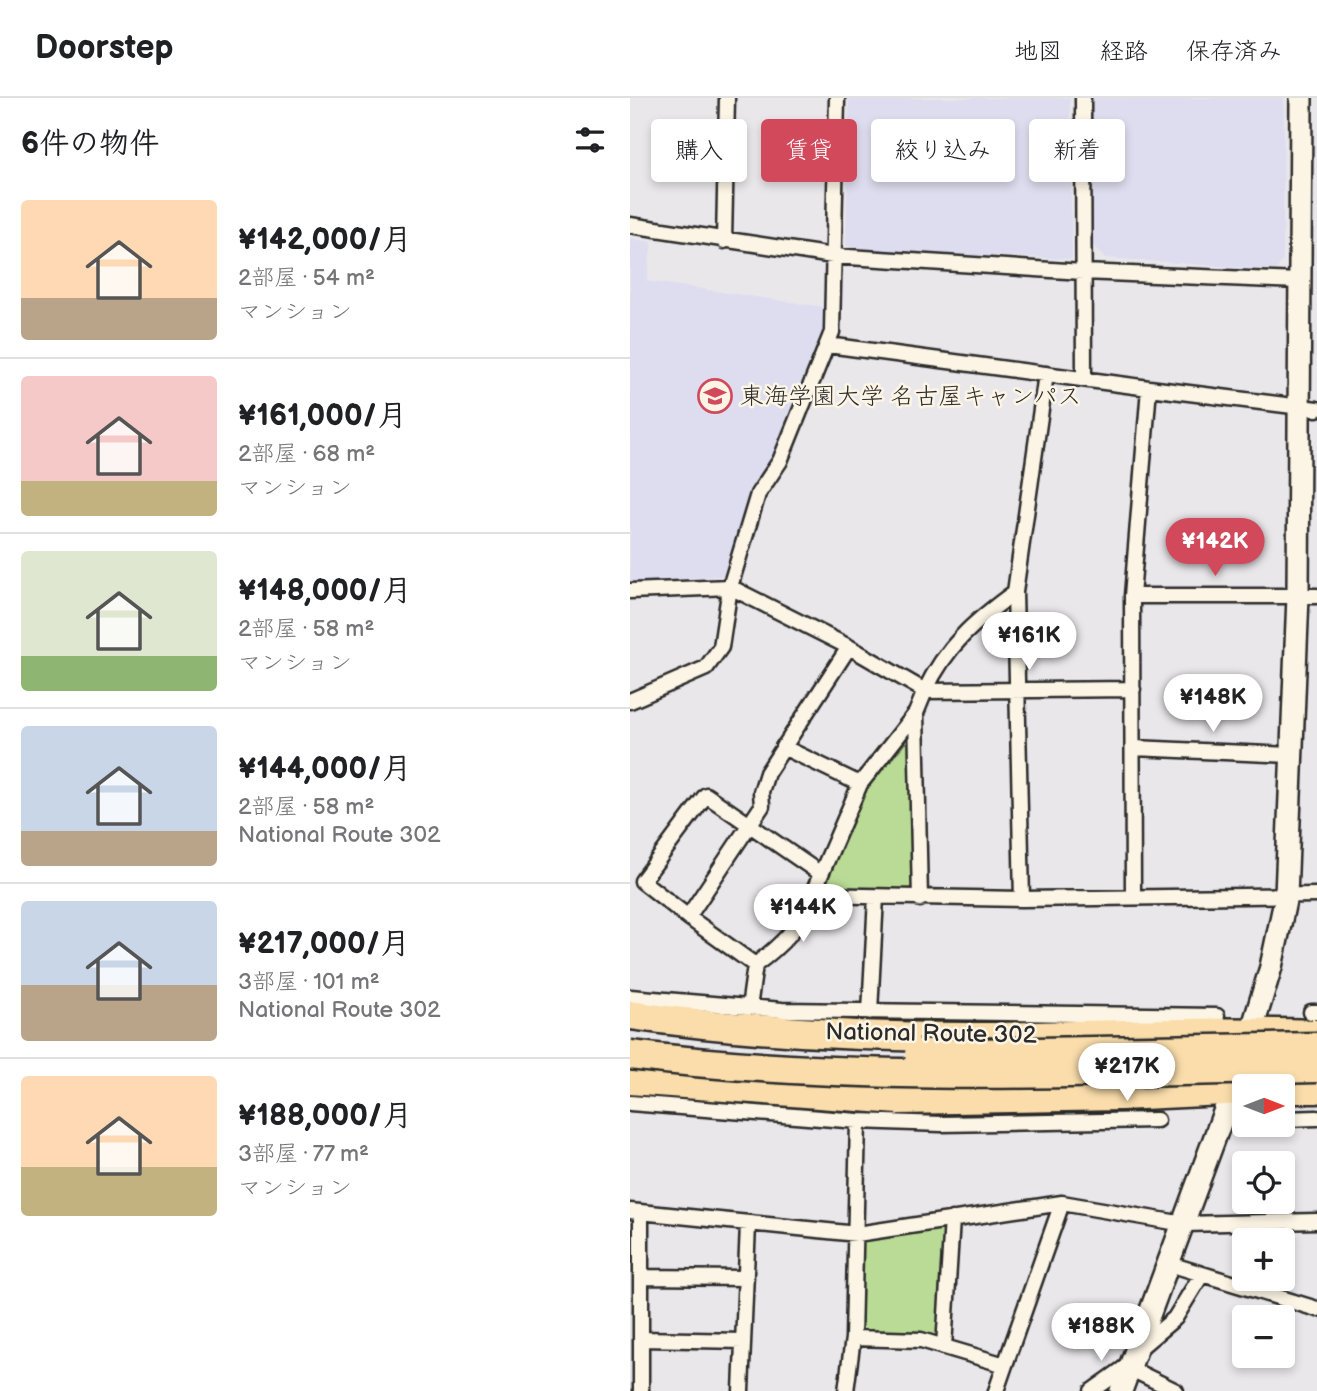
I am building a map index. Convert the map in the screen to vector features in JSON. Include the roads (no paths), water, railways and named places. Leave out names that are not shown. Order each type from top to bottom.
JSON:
[{"type":"highway","name":"National Route 302","points":[[630,1015],[686,1023],[846,1034],[1045,1025],[1252,1032],[1315,1019]]},
{"type":"highway","points":[[630,1036],[807,1051],[934,1054],[1317,1047]]},
{"type":"highway","points":[[630,1055],[806,1070],[947,1074],[1317,1068]]},
{"type":"highway","points":[[630,1080],[899,1100],[1121,1096],[1232,1090]]},
{"type":"highway","points":[[1295,1089],[1317,1089]]},
{"type":"street","points":[[724,241],[727,98]]},
{"type":"street","points":[[630,701],[706,668],[721,647],[730,587],[758,494],[780,460],[828,345],[832,332],[837,98]]},
{"type":"street","points":[[1083,98],[1084,379]]},
{"type":"street","points":[[1243,1074],[1271,967],[1286,896],[1291,755],[1308,596],[1307,407],[1299,281],[1301,98]]},
{"type":"street","points":[[630,225],[833,256],[1083,272],[1299,281]]},
{"type":"street","points":[[828,345],[1307,407]]},
{"type":"street","points":[[1022,900],[1015,592],[1046,374]]},
{"type":"street","points":[[1133,897],[1132,596],[1149,388]]},
{"type":"street","points":[[630,591],[730,587],[849,647],[925,691],[1133,689]]},
{"type":"street","points":[[749,1008],[755,965],[781,945],[808,907],[860,784],[916,713],[936,666],[965,630],[1015,592]]},
{"type":"street","points":[[1132,596],[1308,596]]},
{"type":"street","points":[[688,917],[762,806],[761,792],[767,772],[849,647]]},
{"type":"street","points":[[916,713],[920,899]]},
{"type":"street","points":[[783,747],[860,784]]},
{"type":"street","points":[[1134,748],[1291,755]]},
{"type":"street","points":[[755,965],[642,881],[706,795],[821,873]]},
{"type":"street","points":[[812,895],[1022,900],[1317,895]]},
{"type":"street","points":[[870,1012],[876,897]]},
{"type":"street","points":[[630,997],[749,1008],[870,1012],[1045,1025],[1216,1016]]},
{"type":"street","points":[[1098,1122],[1121,1096]]},
{"type":"street","points":[[630,1103],[858,1121],[941,1124],[1157,1120]]},
{"type":"street","points":[[1121,1391],[1166,1263],[1232,1107]]},
{"type":"street","points":[[1295,1119],[1317,1118]]},
{"type":"street","points":[[846,1391],[853,1338],[858,1121]]},
{"type":"street","points":[[996,1391],[1062,1203]]},
{"type":"street","points":[[640,1391],[641,1277],[635,1211],[748,1225],[857,1234],[1062,1203],[1184,1224],[1317,1221]]},
{"type":"street","points":[[944,1347],[952,1219]]},
{"type":"street","points":[[741,1391],[748,1225]]},
{"type":"street","points":[[1166,1263],[1317,1309]]},
{"type":"street","points":[[1092,1391],[1133,1360],[1175,1318],[1202,1274]]},
{"type":"street","points":[[641,1277],[746,1278]]},
{"type":"street","points":[[853,1338],[921,1340],[1005,1365]]},
{"type":"street","points":[[641,1339],[743,1341]]},
{"type":"street","points":[[1133,1360],[1176,1391]]},
{"type":"place","name":"東海学園大学 名古屋キャンパス","points":[[715,396]]}]
